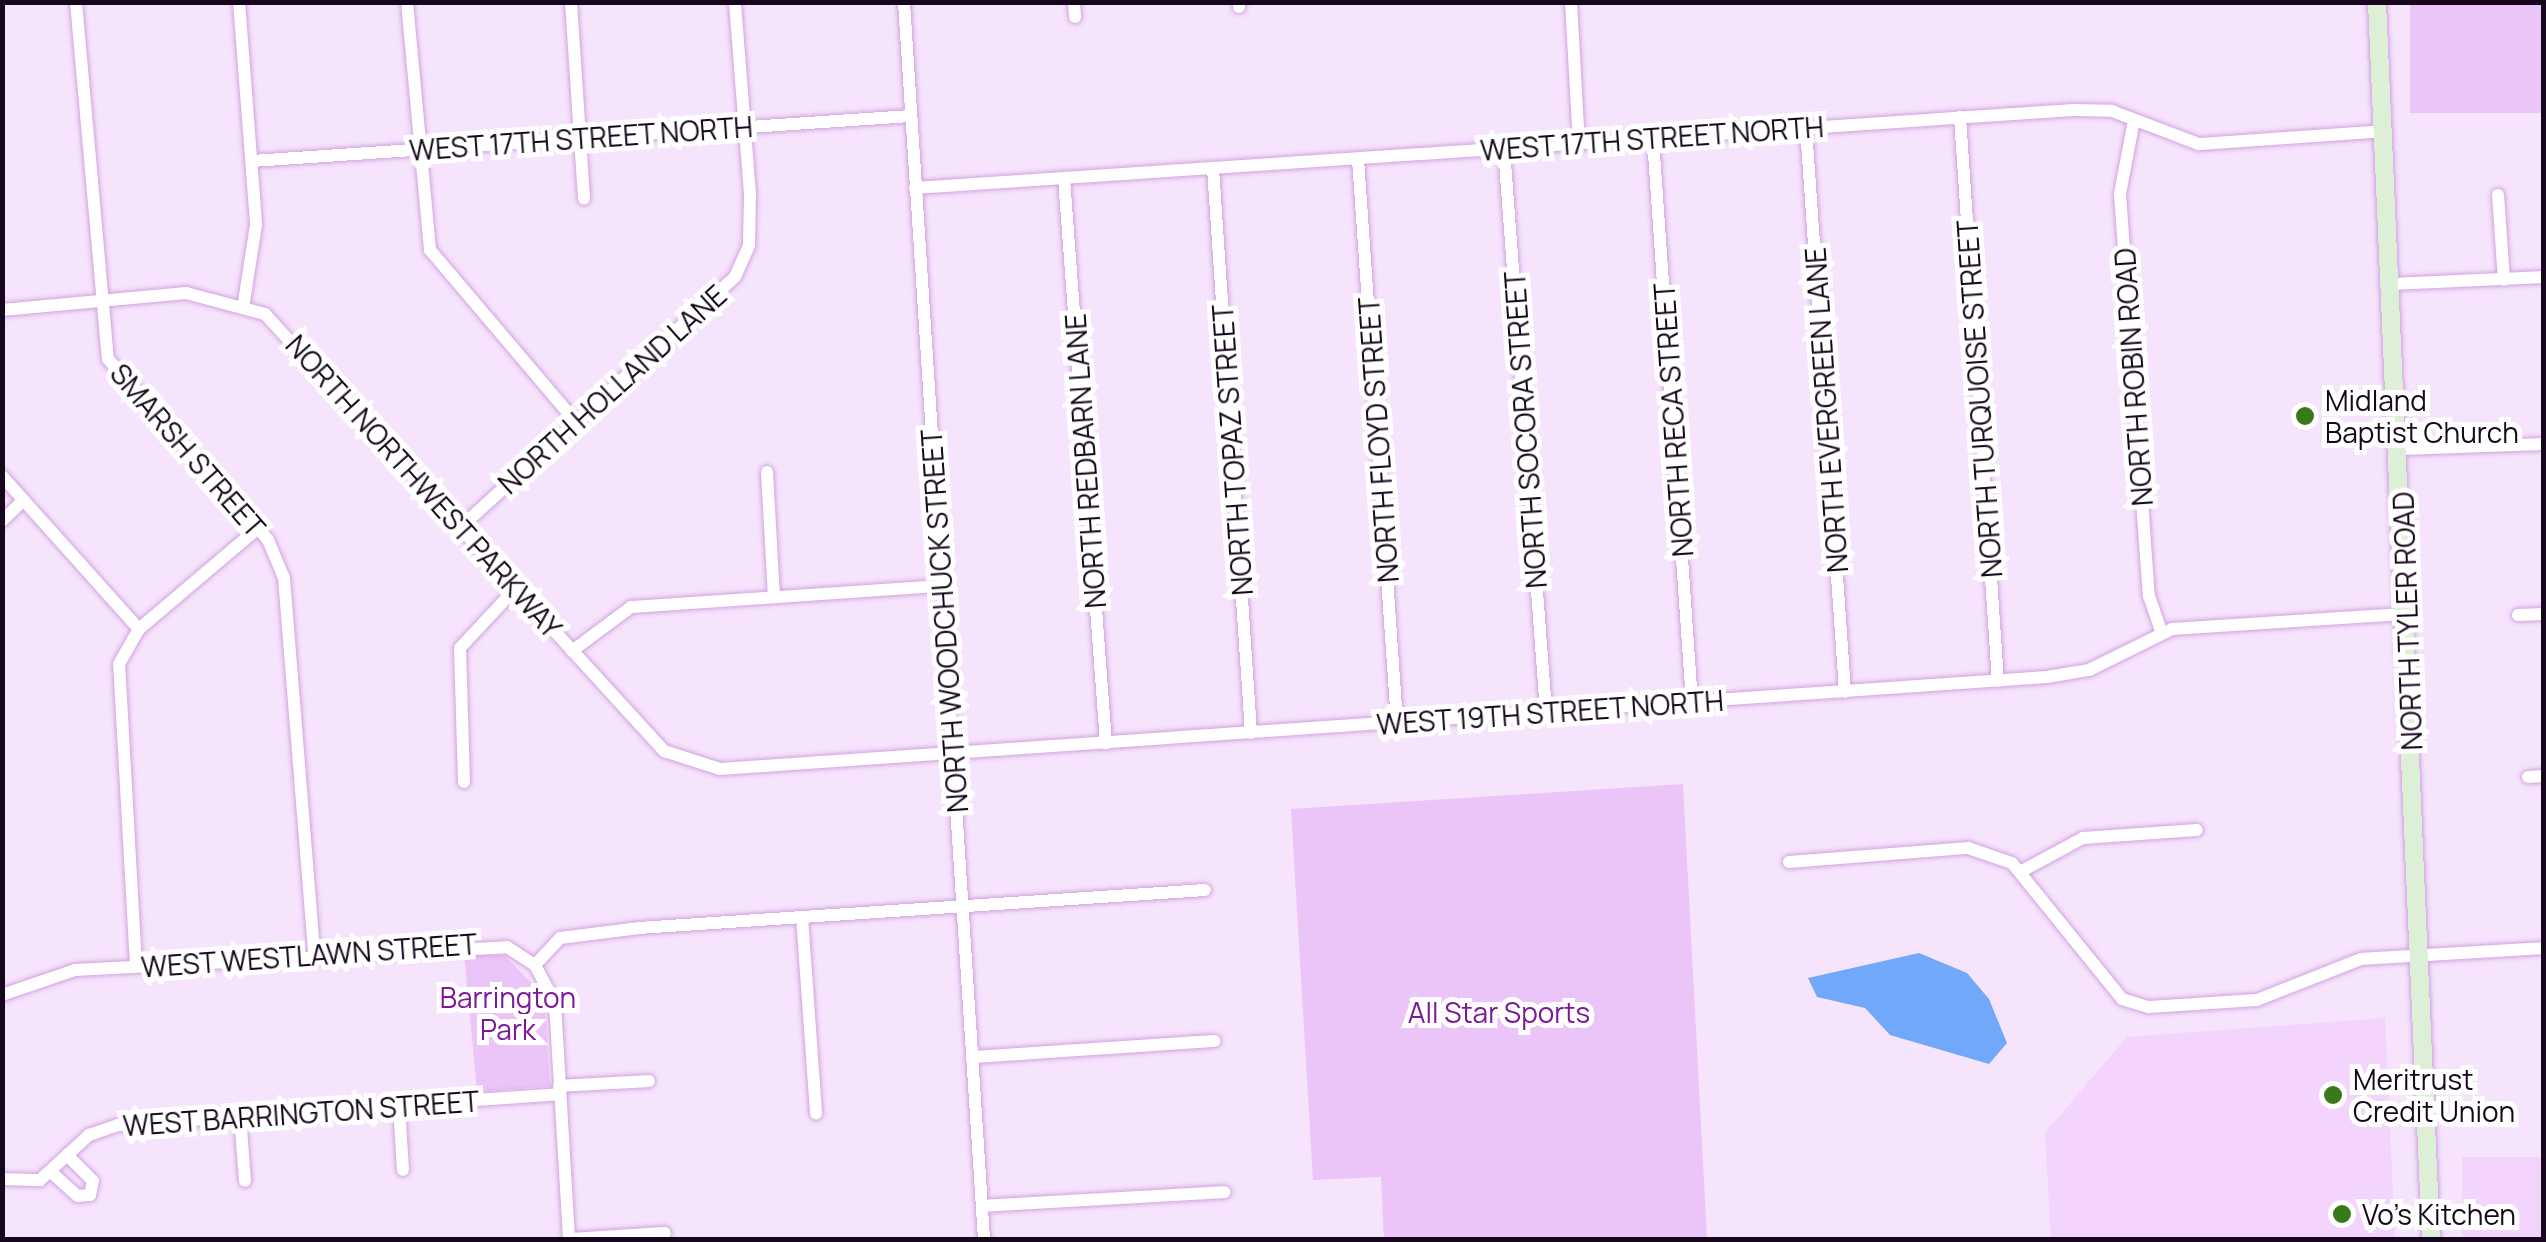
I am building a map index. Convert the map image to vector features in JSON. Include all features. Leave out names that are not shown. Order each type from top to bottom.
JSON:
[{"type":"main road","name":"NORTH TYLER ROAD","points":[[2377,2],[2400,449],[2431,1240]]},
{"type":"street","name":"SMARSH STREET","points":[[76,2],[99,296],[108,359],[257,529],[284,578],[314,954]]},
{"type":"street","points":[[2,310],[99,296],[244,302],[256,225],[239,2]]},
{"type":"street","points":[[407,2],[417,149],[430,250],[574,421]]},
{"type":"street","points":[[572,2],[584,198]]},
{"type":"street","name":"NORTH HOLLAND LANE","points":[[461,527],[735,277],[749,245],[735,2]]},
{"type":"street","name":"NORTH WOODCHUCK STREET","points":[[904,2],[984,1240]]},
{"type":"street","points":[[1571,2],[1578,144]]},
{"type":"street","name":"WEST 17TH STREET NORTH","points":[[915,188],[2073,110],[2134,120],[2198,144],[2384,131]]},
{"type":"street","name":"WEST 17TH STREET NORTH","points":[[252,161],[910,116]]},
{"type":"street","name":"NORTH TURQUOISE STREET","points":[[1960,117],[1998,681]]},
{"type":"street","name":"NORTH ROBIN ROAD","points":[[2134,120],[2120,194],[2149,596],[2162,633]]},
{"type":"street","name":"NORTH EVERGREEN LANE","points":[[1806,128],[1845,692]]},
{"type":"street","name":"NORTH RECA STREET","points":[[1653,138],[1692,702]]},
{"type":"street","name":"NORTH SOCORA STREET","points":[[1504,149],[1546,712]]},
{"type":"street","name":"NORTH FLOYD STREET","points":[[1358,158],[1397,722]]},
{"type":"street","name":"NORTH TOPAZ STREET","points":[[1213,168],[1251,732]]},
{"type":"street","name":"NORTH REDBARN LANE","points":[[1064,178],[1106,743]]},
{"type":"street","points":[[2498,195],[2504,280]]},
{"type":"street","points":[[2392,284],[2544,278]]},
{"type":"street","name":"NORTH NORTHWEST PARKWAY","points":[[244,302],[286,330],[572,651],[684,762]]},
{"type":"street","points":[[2400,449],[2544,444]]},
{"type":"street","points":[[767,472],[774,597]]},
{"type":"street","points":[[2,476],[139,629]]},
{"type":"street","points":[[2,521],[24,500]]},
{"type":"street","points":[[136,966],[114,697],[139,629],[257,529]]},
{"type":"street","points":[[572,651],[632,607],[942,586]]},
{"type":"street","points":[[464,782],[460,648],[516,588]]},
{"type":"street","name":"WEST 19TH STREET NORTH","points":[[684,762],[753,768],[1998,681],[2089,670],[2162,633],[2407,614]]},
{"type":"street","points":[[2518,615],[2544,614]]},
{"type":"street","points":[[2528,777],[2544,776]]},
{"type":"street","points":[[2020,872],[2084,838],[2197,830]]},
{"type":"street","points":[[1789,862],[1968,848],[2020,872],[2134,1006],[2257,1000],[2361,960],[2544,948]]},
{"type":"street","points":[[665,1233],[570,1239],[554,1003],[535,965],[560,938],[802,917],[1206,890]]},
{"type":"street","points":[[802,917],[816,1114]]},
{"type":"street","name":"WEST WESTLAWN STREET","points":[[2,994],[58,972],[482,943],[535,965]]},
{"type":"street","points":[[972,1057],[1214,1041]]},
{"type":"street","name":"WEST BARRINGTON STREET","points":[[51,1172],[67,1155],[118,1125],[399,1106],[649,1081]]},
{"type":"street","points":[[399,1106],[402,1170]]},
{"type":"street","points":[[240,1116],[246,1181]]},
{"type":"street","points":[[2,1179],[28,1183],[51,1172],[78,1196],[90,1195],[93,1181],[67,1155]]},
{"type":"street","points":[[982,1206],[1225,1192]]},
{"type":"shaded area","points":[[2385,1018],[2395,1239],[2051,1239],[2045,1133],[2127,1037]]},
{"type":"shaded area","points":[[2462,1157],[2543,1157],[2543,1239],[2462,1239]]},
{"type":"green space","points":[[2410,3],[2543,3],[2543,113],[2410,113]]},
{"type":"green space","name":"All Star Sports","points":[[1683,784],[1707,1239],[1384,1239],[1381,1177],[1313,1180],[1291,809]]},
{"type":"green space","name":"Barrington Park","points":[[464,953],[505,956],[544,996],[550,1086],[477,1092]]},
{"type":"water","points":[[1919,953],[1967,973],[1989,999],[2007,1043],[1989,1064],[1890,1035],[1865,1008],[1817,997],[1808,978]]},
{"type":"place","name":"Midland Baptist Church","points":[[2305,416]]},
{"type":"place","name":"Meritrust Credit Union","points":[[2333,1095]]},
{"type":"place","name":"Vo's Kitchen","points":[[2342,1214]]}]
